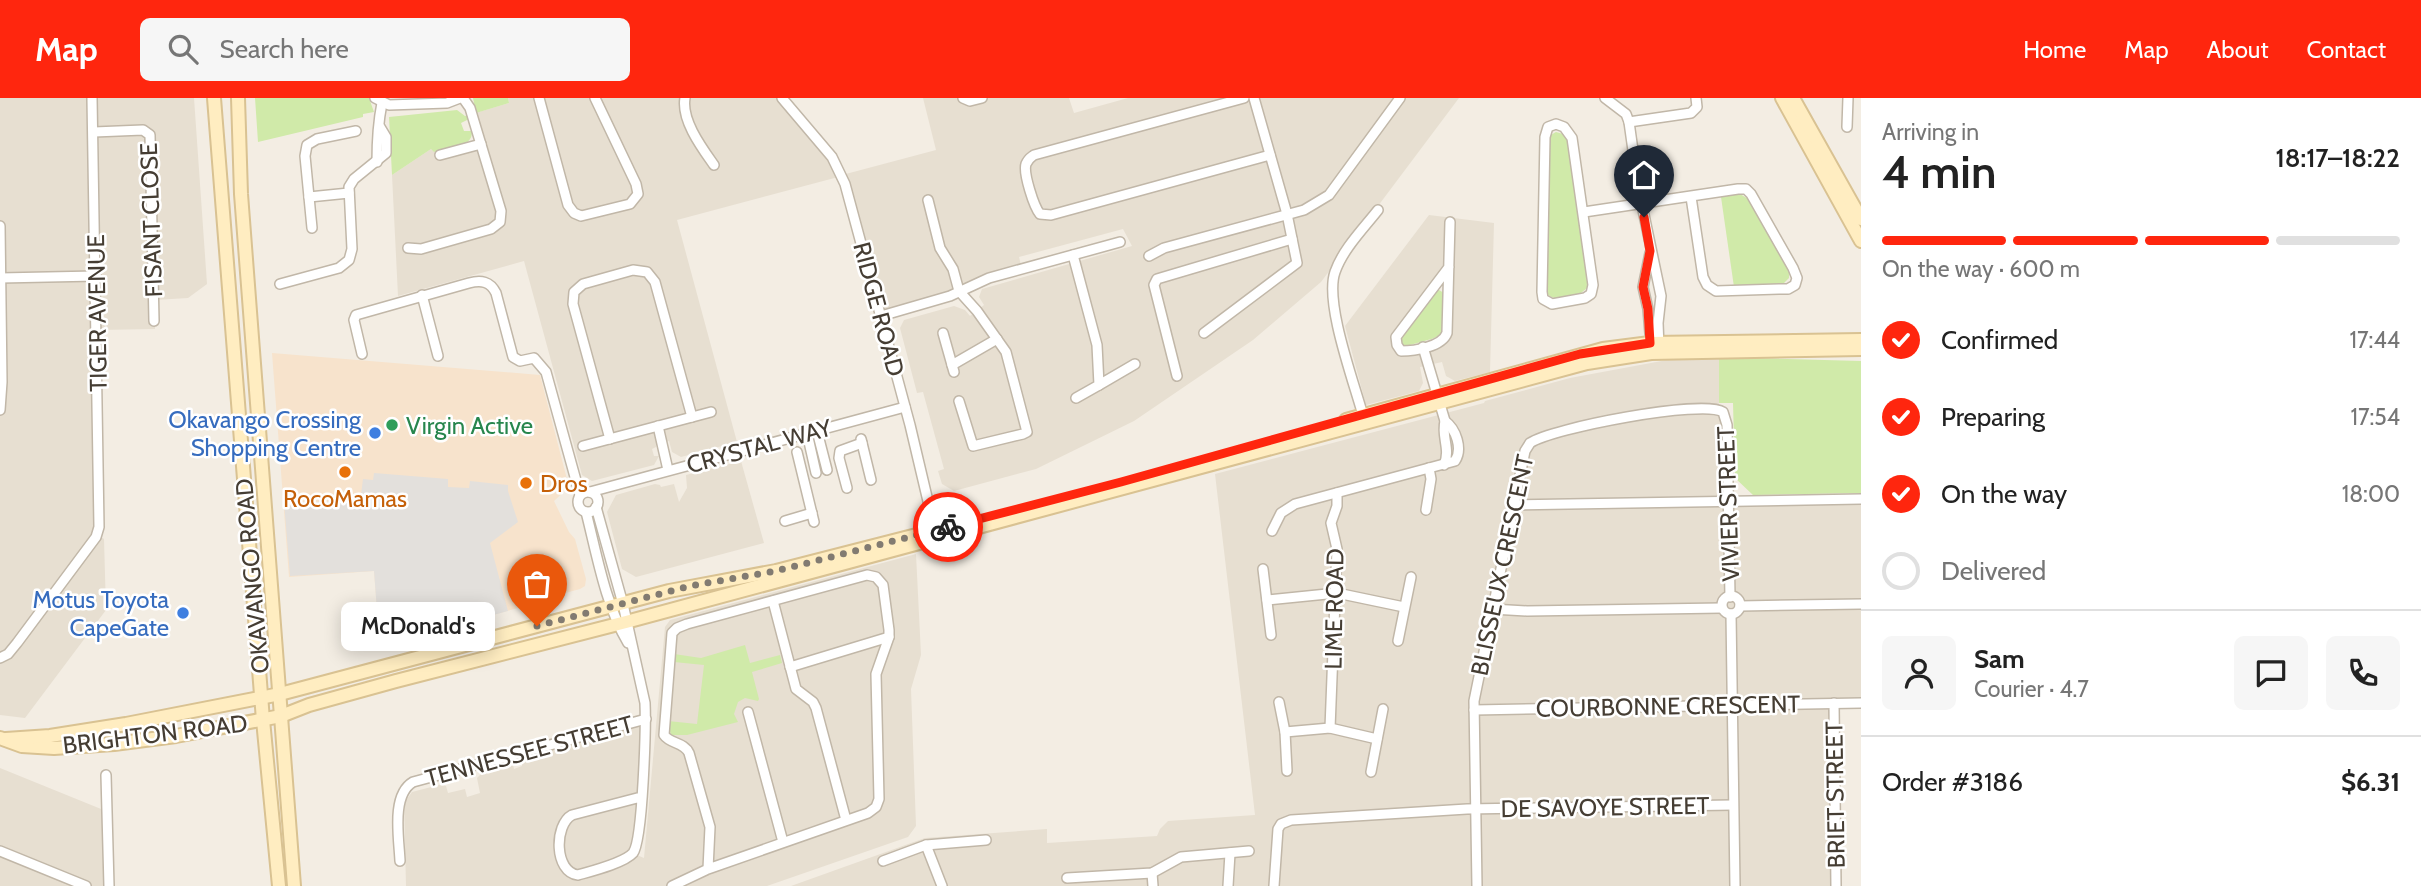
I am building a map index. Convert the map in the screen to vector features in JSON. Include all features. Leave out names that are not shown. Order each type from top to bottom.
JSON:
[{"type":"main road","name":"OKAVANGO ROAD","points":[[214,98],[263,720],[279,886]]},
{"type":"main road","name":"OKAVANGO ROAD","points":[[238,98],[241,194],[295,886]]},
{"type":"main road","points":[[1782,98],[1859,234]]},
{"type":"main road","points":[[1793,98],[1859,212]]},
{"type":"main road","points":[[936,534],[1364,420],[1580,354],[1655,348],[1861,340]]},
{"type":"main road","points":[[1655,348],[1861,349]]},
{"type":"main road","name":"BRIGHTON ROAD","points":[[3,739],[50,736],[126,724],[262,698],[690,586],[776,571],[936,534]]},
{"type":"main road","name":"BRIGHTON ROAD","points":[[3,739],[22,746],[54,748],[114,744],[263,720],[309,705],[622,623],[936,534]]},
{"type":"street","name":"TIGER AVENUE","points":[[0,658],[8,654],[17,643],[96,537],[99,527],[92,98]]},
{"type":"street","points":[[280,284],[339,268],[349,260],[352,249],[349,193],[354,179],[377,162],[379,101],[447,103],[461,98],[470,108],[501,211],[498,224],[491,229],[421,249],[408,248]]},
{"type":"street","points":[[539,98],[568,205],[574,214],[584,216],[630,204],[638,194],[636,184],[595,98]]},
{"type":"street","points":[[685,98],[686,115],[714,165]]},
{"type":"street","name":"RIDGE ROAD","points":[[782,98],[820,141],[845,184],[936,534]]},
{"type":"street","points":[[962,98],[970,101],[982,98]]},
{"type":"street","points":[[1244,98],[1034,155],[1028,160],[1026,169],[1036,208],[1041,214],[1051,215],[1270,155]]},
{"type":"street","points":[[1204,333],[1297,263],[1287,214],[1254,98]]},
{"type":"street","points":[[1149,256],[1164,248],[1312,206],[1329,195],[1399,98]]},
{"type":"street","points":[[1605,98],[1626,114],[1629,122],[1641,203],[1661,296],[1655,348]]},
{"type":"street","points":[[1629,122],[1691,113],[1697,107],[1696,98]]},
{"type":"street","points":[[1847,127],[1848,98]]},
{"type":"street","points":[[1550,125],[1564,127],[1572,138],[1584,212],[1592,291],[1585,298],[1548,304],[1542,292],[1545,137],[1550,125]]},
{"type":"street","name":"FISANT CLOSE","points":[[93,132],[143,130],[150,135],[154,321]]},
{"type":"street","points":[[312,228],[305,156],[307,145],[317,139],[356,131]]},
{"type":"street","points":[[440,155],[481,144]]},
{"type":"street","points":[[1584,212],[1741,189],[1748,190],[1793,268],[1797,278],[1795,285],[1779,289],[1710,288],[1703,277],[1691,197]]},
{"type":"street","points":[[309,197],[349,193]]},
{"type":"street","points":[[928,200],[940,248],[953,269],[959,291],[1006,352],[1027,432],[973,446],[959,401]]},
{"type":"street","points":[[1364,420],[1336,317],[1333,285],[1336,268],[1343,256],[1378,210]]},
{"type":"street","points":[[1449,267],[1396,338],[1397,345],[1404,351],[1442,342],[1447,336],[1449,267],[1450,222]]},
{"type":"street","points":[[0,226],[0,410]]},
{"type":"street","points":[[1177,376],[1154,285],[1157,279],[1292,239]]},
{"type":"street","points":[[881,316],[933,302],[989,278],[1120,242]]},
{"type":"street","points":[[1650,251],[1643,287],[1655,348]]},
{"type":"street","points":[[1073,255],[1097,345],[1099,385]]},
{"type":"street","points":[[610,439],[573,304],[573,296],[583,284],[633,270],[648,272],[655,282],[692,416]]},
{"type":"street","points":[[1,278],[96,276]]},
{"type":"street","points":[[362,354],[354,320],[356,314],[478,281],[493,287],[513,357],[520,361],[534,358],[545,372],[577,482],[590,497],[622,623],[635,653],[645,703],[646,719],[641,797],[638,843],[631,855],[582,874],[571,874],[565,869],[561,861],[561,830],[566,819],[572,815],[641,797]]},
{"type":"street","points":[[422,295],[438,356]]},
{"type":"street","points":[[943,333],[953,368],[997,339]]},
{"type":"street","points":[[1272,531],[1278,517],[1289,507],[1444,465],[1453,445],[1444,430],[1445,421],[1423,347]]},
{"type":"street","points":[[1076,398],[1135,364]]},
{"type":"street","name":"CRYSTAL WAY","points":[[586,512],[590,497],[612,486],[905,407]]},
{"type":"street","name":"BLISSEUX CRESCENT","points":[[1477,886],[1474,710],[1476,687],[1525,451],[1533,440],[1584,426],[1663,411],[1714,408],[1723,412]]},
{"type":"street","points":[[583,446],[711,412]]},
{"type":"street","name":"VIVIER STREET","points":[[1723,412],[1727,425],[1730,597]]},
{"type":"street","points":[[658,426],[668,470]]},
{"type":"street","points":[[817,430],[827,470]]},
{"type":"street","points":[[807,433],[816,474]]},
{"type":"street","points":[[847,488],[840,451],[861,441],[871,480]]},
{"type":"street","points":[[811,450],[821,447]]},
{"type":"street","points":[[785,521],[813,517],[797,452]]},
{"type":"street","points":[[804,477],[841,466]]},
{"type":"street","points":[[1426,510],[1431,479],[1429,468]]},
{"type":"street","name":"LIME ROAD","points":[[1330,728],[1337,593],[1337,545],[1331,523],[1337,506],[1336,493]]},
{"type":"street","points":[[590,497],[578,505],[586,512],[605,588],[618,605]]},
{"type":"street","points":[[1514,505],[1861,499]]},
{"type":"street","points":[[1264,569],[1271,635]]},
{"type":"street","points":[[672,886],[687,882],[708,869],[873,810],[879,799],[876,674],[889,638],[884,585],[872,575],[687,624],[677,628],[672,635],[664,735],[668,740],[684,746],[689,753],[710,827],[708,869]]},
{"type":"street","points":[[1398,641],[1411,577]]},
{"type":"street","points":[[1267,600],[1337,593],[1404,607]]},
{"type":"street","points":[[1727,611],[1724,600],[1730,597],[1735,597],[1740,606]]},
{"type":"street","points":[[773,601],[796,689],[813,702],[816,708],[846,820]]},
{"type":"street","points":[[1740,606],[1861,604]]},
{"type":"street","points":[[1492,609],[1727,611],[1739,610],[1740,606]]},
{"type":"street","name":"VIVIER STREET","points":[[1727,611],[1732,705],[1735,886]]},
{"type":"street","points":[[790,667],[889,638]]},
{"type":"street","points":[[1279,702],[1285,732],[1287,771]]},
{"type":"street","name":"COURBONNE CRESCENT","points":[[1474,710],[1861,703]]},
{"type":"street","name":"BRIET STREET","points":[[1834,704],[1836,886]]},
{"type":"street","points":[[1371,772],[1383,709]]},
{"type":"street","points":[[748,712],[783,842]]},
{"type":"street","name":"TENNESSEE STREET","points":[[400,861],[399,800],[404,789],[413,782],[646,719]]},
{"type":"street","points":[[1285,732],[1330,728],[1377,739]]},
{"type":"street","points":[[106,775],[109,886]]},
{"type":"street","name":"DE SAVOYE STREET","points":[[1274,886],[1277,832],[1285,822],[1476,810],[1734,805]]},
{"type":"street","points":[[883,861],[926,845],[986,840]]},
{"type":"street","points":[[926,845],[942,886]]},
{"type":"street","points":[[1067,878],[1081,882],[1152,873],[1181,857],[1249,850]]},
{"type":"street","points":[[0,851],[86,886]]},
{"type":"street","points":[[1228,886],[1230,853]]},
{"type":"street","points":[[1152,873],[1153,886]]},
{"type":"shaded area","points":[[0,98],[194,98],[207,284],[188,298],[155,300],[155,329],[99,330],[98,535],[104,539],[106,610],[25,718],[0,715]]},
{"type":"shaded area","points":[[508,98],[783,98],[842,175],[936,150],[923,98],[1069,98],[1074,113],[1128,98],[1459,98],[1321,282],[1253,340],[1134,421],[1036,469],[954,491],[942,484],[938,471],[944,469],[923,392],[917,393],[900,328],[904,320],[954,306],[965,310],[970,316],[984,305],[979,297],[982,289],[1132,246],[1123,229],[1019,257],[1022,269],[881,315],[842,176],[677,220],[737,442],[681,457],[672,452],[669,441],[657,444],[652,449],[654,456],[659,456],[654,465],[592,481],[582,475],[524,261],[398,296],[392,175],[431,149],[438,155],[481,144],[472,114],[509,103]]},
{"type":"shaded area","points":[[1429,215],[1494,223],[1490,372],[1455,381],[1446,376],[1442,362],[1420,367],[1423,383],[1419,391],[1366,405],[1345,326]],"holes":[[[1450,267],[1448,336],[1403,352],[1395,337]]]},
{"type":"shaded area","name":"Okavango Crossing Shopping Centre","points":[[272,353],[540,375],[569,487],[554,501],[575,539],[586,579],[585,586],[525,606],[380,646],[374,571],[289,577]]},
{"type":"shaded area","points":[[1719,357],[1719,408],[1722,410],[1729,501],[1861,499],[1861,704],[1835,704],[1837,886],[791,886],[925,838],[1047,829],[1047,843],[1157,836],[1168,821],[1255,815],[1215,474],[1570,378],[1667,360]]},
{"type":"shaded area","points":[[741,461],[764,543],[636,577],[622,569],[607,512],[616,495],[655,484],[661,487],[674,484],[679,502],[687,488],[686,475]]},
{"type":"shaded area","points":[[374,473],[448,479],[448,487],[469,488],[470,481],[508,485],[518,522],[490,543],[508,611],[397,641],[378,624],[374,571],[290,576],[284,502],[327,502],[361,495],[363,479],[373,480]]},
{"type":"shaded area","points":[[916,554],[921,655],[911,689],[916,826],[908,837],[767,886],[406,886],[404,803],[412,792],[439,785],[446,786],[448,793],[465,789],[467,797],[480,793],[477,778],[482,773],[513,765],[514,769],[522,766],[522,753],[646,720],[638,842],[632,853],[644,858],[665,627],[670,620]]},
{"type":"shaded area","points":[[0,768],[106,811],[108,886],[0,886]]},
{"type":"green space","points":[[255,98],[369,98],[374,112],[258,142]]},
{"type":"green space","points":[[473,98],[508,98],[509,103],[476,113]]},
{"type":"green space","points":[[457,110],[465,116],[468,115],[469,119],[461,123],[464,131],[472,131],[468,141],[452,149],[434,152],[431,149],[392,175],[389,117]]},
{"type":"green space","points":[[1556,132],[1563,134],[1568,140],[1590,283],[1576,296],[1562,299],[1546,292],[1549,136]]},
{"type":"green space","points":[[1740,194],[1750,200],[1789,269],[1789,278],[1782,285],[1734,287],[1721,197]]},
{"type":"green space","points":[[1435,291],[1444,293],[1442,332],[1431,339],[1402,345],[1401,337]]},
{"type":"green space","points":[[1719,357],[1861,361],[1861,493],[1753,495],[1735,478],[1733,403],[1719,403]]},
{"type":"green space","points":[[745,645],[750,663],[780,655],[782,663],[752,672],[758,701],[745,698],[738,702],[734,714],[738,722],[687,735],[671,735],[670,731],[667,731],[668,721],[697,724],[704,665],[674,662],[674,654],[701,658]]},
{"type":"way so far","points":[[537,626],[690,586],[776,571],[948,527]]},
{"type":"place","name":"Virgin Active","points":[[392,425]]},
{"type":"place","name":"Okavango Crossing Shopping Centre","points":[[375,433]]},
{"type":"place","name":"RocoMamas","points":[[345,472]]},
{"type":"place","name":"Dros","points":[[526,483]]},
{"type":"place","name":"Motus Toyota CapeGate","points":[[183,613]]},
{"type":"place","name":"McDonald's","points":[[537,626]]},
{"type":"route","points":[[948,527],[1363,416],[1580,354],[1650,343],[1648,309],[1643,287],[1650,251],[1644,217]]}]
